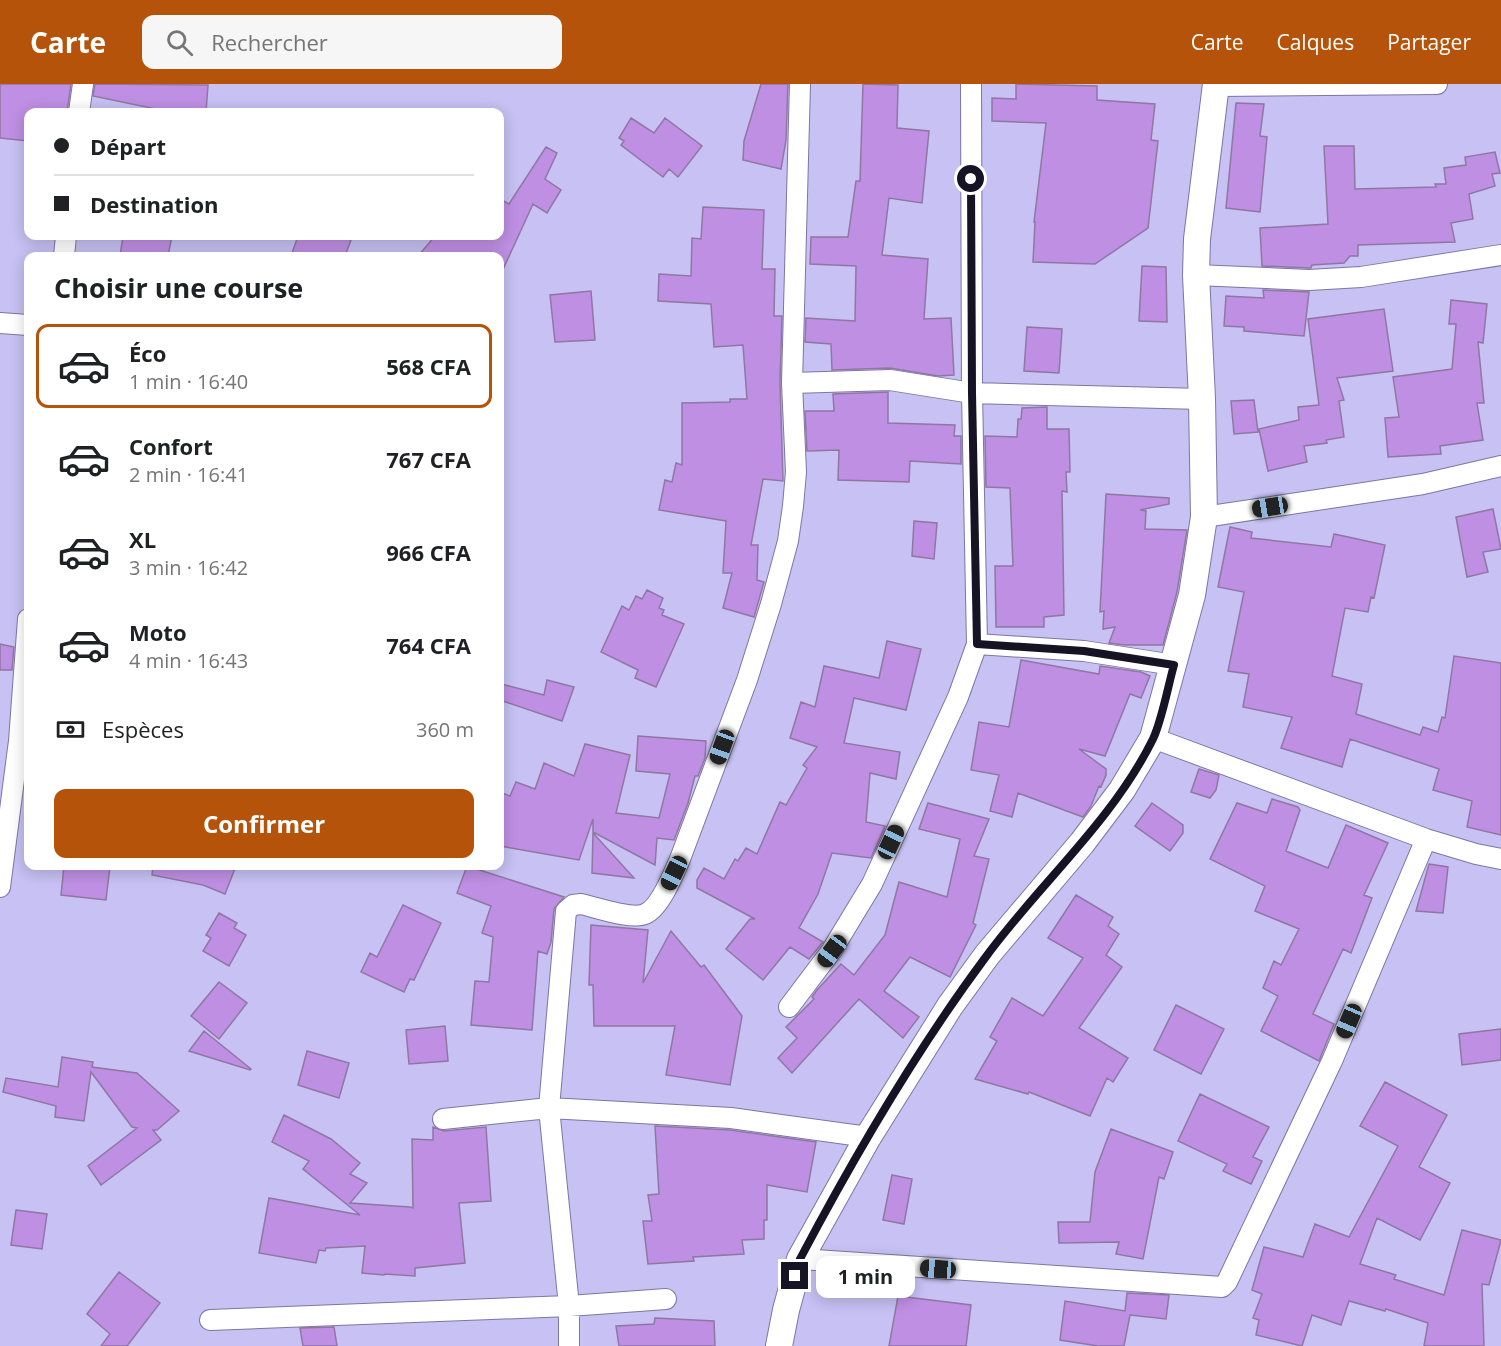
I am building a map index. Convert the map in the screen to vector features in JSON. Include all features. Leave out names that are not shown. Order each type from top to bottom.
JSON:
[{"type":"street","points":[[79,108],[82,84]]},
{"type":"street","points":[[569,1346],[569,1306],[549,1108],[566,912],[573,905],[581,904],[630,915],[645,914],[667,887],[680,859],[747,680],[771,604],[788,540],[796,472],[792,382],[801,84]]},
{"type":"street","points":[[789,1006],[832,951],[872,884],[958,697],[977,644],[972,393],[971,84]]},
{"type":"street","points":[[779,1346],[800,1259],[868,1137],[950,1006],[987,955],[1082,843],[1122,790],[1154,738],[1192,595],[1204,517],[1202,399],[1196,275],[1197,239],[1215,85],[1437,84]]},
{"type":"street","points":[[1196,275],[1309,280],[1361,277],[1501,255]]},
{"type":"street","points":[[0,323],[24,326]]},
{"type":"street","points":[[792,382],[890,380],[972,393],[1202,399]]},
{"type":"street","points":[[1204,517],[1423,484],[1501,466]]},
{"type":"street","points":[[977,644],[1084,651],[1174,665]]},
{"type":"street","points":[[0,886],[19,741],[24,673]]},
{"type":"street","points":[[1154,738],[1426,839],[1501,859]]},
{"type":"street","points":[[800,1259],[1222,1287],[1227,1282],[1332,1061],[1426,839]]},
{"type":"street","points":[[443,1119],[549,1108],[731,1118],[868,1137]]},
{"type":"street","points":[[210,1320],[569,1306],[666,1299]]},
{"type":"building","points":[[0,84],[71,84],[68,108],[24,108],[24,141],[0,138]]},
{"type":"building","points":[[95,84],[208,85],[206,108],[151,108],[93,96]]},
{"type":"building","points":[[761,84],[788,84],[786,140],[781,169],[743,160],[744,141]]},
{"type":"building","points":[[863,84],[898,85],[897,128],[929,131],[922,203],[889,198],[882,255],[928,259],[924,319],[951,318],[954,375],[938,376],[890,368],[832,370],[831,344],[805,342],[806,318],[855,321],[856,266],[810,264],[811,237],[848,237],[856,181],[860,181]]},
{"type":"building","points":[[1016,84],[1097,86],[1097,100],[1155,104],[1151,140],[1158,141],[1148,228],[1095,264],[1033,262],[1034,222],[1046,123],[992,121],[992,98],[1016,99]]},
{"type":"building","points":[[1236,103],[1264,104],[1260,136],[1267,137],[1260,212],[1226,208]]},
{"type":"building","points":[[631,118],[654,133],[665,118],[702,146],[678,177],[669,169],[663,177],[621,145],[624,141],[619,138]]},
{"type":"building","points":[[1324,146],[1354,146],[1355,189],[1436,187],[1435,184],[1446,184],[1444,168],[1466,165],[1465,157],[1495,152],[1500,173],[1492,174],[1495,186],[1469,194],[1473,219],[1451,223],[1455,242],[1358,245],[1358,256],[1350,256],[1344,263],[1312,265],[1311,268],[1262,266],[1260,228],[1328,224]]},
{"type":"building","points":[[546,147],[557,153],[545,179],[561,190],[547,213],[533,204],[504,267],[504,252],[421,252],[432,240],[504,240],[504,201],[509,204]]},
{"type":"building","points":[[703,207],[764,210],[762,269],[775,269],[774,316],[782,316],[780,383],[783,481],[763,479],[751,545],[758,545],[757,580],[764,582],[754,617],[723,608],[732,573],[723,573],[726,521],[659,510],[665,480],[672,482],[676,463],[682,465],[682,403],[730,402],[730,399],[747,399],[743,345],[714,347],[711,304],[658,301],[659,274],[691,276],[692,238],[701,239]]},
{"type":"building","points":[[122,240],[171,240],[169,252],[121,252]]},
{"type":"building","points":[[297,240],[351,240],[346,252],[292,252]]},
{"type":"building","points":[[1142,266],[1166,267],[1167,322],[1139,321]]},
{"type":"building","points":[[1263,290],[1309,292],[1304,336],[1244,331],[1244,327],[1224,326],[1226,296],[1264,298]]},
{"type":"building","points":[[591,291],[595,340],[555,342],[550,295]]},
{"type":"building","points":[[1451,300],[1487,304],[1483,343],[1478,342],[1484,403],[1477,403],[1483,440],[1440,446],[1441,454],[1388,457],[1385,418],[1399,417],[1393,377],[1452,369],[1456,324],[1449,324]]},
{"type":"building","points":[[1384,309],[1393,371],[1337,378],[1344,400],[1339,401],[1344,437],[1326,440],[1327,443],[1304,446],[1307,462],[1268,471],[1259,429],[1299,420],[1298,407],[1319,405],[1308,319]]},
{"type":"building","points":[[1027,327],[1062,329],[1059,373],[1024,371]]},
{"type":"building","points":[[888,392],[888,423],[955,425],[954,436],[961,436],[961,464],[910,461],[909,482],[838,480],[839,450],[807,451],[805,411],[834,411],[833,394]]},
{"type":"building","points":[[1254,400],[1258,432],[1234,434],[1231,401]]},
{"type":"building","points":[[1047,407],[1047,429],[1069,429],[1070,472],[1066,472],[1067,492],[1062,491],[1064,615],[1044,617],[1044,627],[996,627],[995,566],[1013,566],[1010,488],[986,487],[985,436],[1017,437],[1018,419],[1021,419],[1022,408]]},
{"type":"building","points":[[1106,494],[1169,498],[1169,504],[1140,510],[1146,511],[1145,529],[1187,530],[1177,592],[1163,645],[1109,643],[1115,627],[1103,629],[1104,611],[1100,612]]},
{"type":"building","points":[[1493,509],[1501,549],[1483,552],[1488,572],[1467,577],[1456,517]]},
{"type":"building","points":[[914,521],[937,523],[934,559],[912,556]]},
{"type":"building","points":[[1230,527],[1252,532],[1251,538],[1331,547],[1334,534],[1385,545],[1374,598],[1371,597],[1368,612],[1345,608],[1332,676],[1362,684],[1356,714],[1420,735],[1423,727],[1438,732],[1442,717],[1445,718],[1454,656],[1501,663],[1501,835],[1467,827],[1472,801],[1433,790],[1439,769],[1350,739],[1342,767],[1281,748],[1292,717],[1243,707],[1249,674],[1228,671],[1244,592],[1218,587]]},
{"type":"building","points":[[647,590],[663,598],[659,608],[664,610],[662,615],[684,624],[656,687],[635,678],[638,670],[601,652],[622,606],[629,610],[636,596],[642,599]]},
{"type":"building","points":[[887,641],[921,649],[906,710],[854,698],[844,743],[900,752],[896,779],[870,773],[866,822],[885,826],[871,858],[832,853],[818,894],[799,928],[823,942],[809,959],[790,947],[763,980],[726,949],[750,919],[755,919],[697,888],[697,880],[704,868],[724,879],[735,859],[738,861],[746,848],[757,854],[780,802],[786,805],[807,768],[803,765],[817,747],[790,738],[801,702],[815,707],[824,666],[879,678]]},
{"type":"building","points":[[0,644],[14,647],[12,670],[0,670]]},
{"type":"building","points":[[1021,660],[1099,674],[1100,666],[1141,672],[1150,676],[1141,698],[1130,694],[1105,756],[1079,749],[1106,769],[1101,787],[1099,786],[1091,806],[1083,817],[1018,793],[1012,817],[990,811],[999,775],[971,770],[979,722],[1009,727]]},
{"type":"building","points":[[547,680],[574,687],[562,721],[504,701],[504,685],[544,695]]},
{"type":"building","points":[[638,736],[706,741],[705,758],[698,776],[695,776],[674,840],[657,838],[655,865],[593,832],[593,819],[579,860],[504,847],[504,794],[510,796],[516,782],[535,789],[544,763],[574,776],[585,744],[630,755],[616,813],[659,818],[670,774],[636,771]]},
{"type":"building","points":[[1199,769],[1219,775],[1216,790],[1210,798],[1191,792]]},
{"type":"building","points":[[1272,799],[1298,807],[1300,810],[1286,851],[1328,868],[1346,825],[1388,843],[1364,895],[1372,898],[1351,953],[1343,949],[1313,1014],[1334,1024],[1319,1061],[1261,1031],[1278,996],[1263,988],[1274,961],[1281,965],[1299,929],[1255,911],[1265,886],[1210,859],[1237,803],[1267,813]]},
{"type":"building","points":[[928,803],[989,819],[974,856],[989,859],[973,923],[976,925],[950,977],[910,957],[884,991],[919,1017],[903,1038],[859,999],[792,1073],[778,1058],[797,1038],[786,1027],[814,999],[812,997],[817,990],[841,964],[854,975],[885,935],[899,882],[947,897],[960,839],[919,829]]},
{"type":"building","points":[[1152,803],[1183,825],[1183,833],[1170,851],[1135,826]]},
{"type":"building","points":[[593,833],[634,878],[592,873]]},
{"type":"building","points":[[1429,864],[1448,867],[1443,913],[1416,911]]},
{"type":"building","points":[[64,870],[110,870],[106,900],[61,895]]},
{"type":"building","points":[[153,870],[234,870],[225,894],[203,885],[152,875]]},
{"type":"building","points":[[466,870],[480,870],[564,897],[554,909],[551,942],[547,954],[538,951],[532,1030],[471,1025],[475,981],[489,982],[493,937],[482,933],[491,906],[457,893]]},
{"type":"building","points":[[1076,895],[1113,917],[1108,926],[1119,934],[1106,955],[1122,967],[1079,1028],[1128,1058],[1113,1082],[1107,1078],[1090,1116],[1029,1092],[1028,1094],[975,1079],[997,1041],[990,1037],[1012,998],[1043,1016],[1083,958],[1048,938]]},
{"type":"building","points":[[403,905],[441,923],[414,980],[410,979],[404,992],[361,972],[370,953],[377,957]]},
{"type":"building","points":[[219,913],[237,923],[234,928],[246,935],[229,966],[203,951],[211,938],[206,935]]},
{"type":"building","points":[[591,925],[648,930],[643,983],[671,931],[701,967],[704,965],[742,1016],[730,1085],[666,1075],[675,1026],[594,1026],[593,985],[589,985]]},
{"type":"building","points":[[219,982],[247,1003],[219,1039],[191,1016]]},
{"type":"building","points":[[1176,1005],[1224,1029],[1201,1074],[1154,1050]]},
{"type":"building","points":[[445,1026],[448,1061],[409,1064],[406,1030]]},
{"type":"building","points":[[1501,1029],[1501,1060],[1462,1065],[1459,1034]]},
{"type":"building","points":[[204,1031],[251,1069],[189,1051]]},
{"type":"building","points":[[307,1051],[349,1063],[339,1098],[298,1085]]},
{"type":"building","points":[[62,1057],[93,1062],[92,1067],[137,1073],[179,1111],[157,1130],[153,1130],[161,1140],[101,1185],[88,1166],[137,1128],[132,1127],[91,1072],[84,1121],[55,1117],[56,1106],[3,1092],[6,1078],[58,1087]]},
{"type":"building","points":[[1385,1082],[1447,1115],[1419,1167],[1450,1183],[1420,1240],[1377,1218],[1360,1264],[1396,1275],[1394,1279],[1444,1295],[1462,1230],[1501,1240],[1489,1285],[1482,1284],[1484,1346],[1424,1346],[1428,1323],[1386,1309],[1385,1311],[1349,1301],[1341,1325],[1312,1315],[1302,1346],[1256,1335],[1259,1320],[1253,1318],[1262,1294],[1252,1290],[1264,1247],[1303,1257],[1315,1224],[1349,1237],[1398,1146],[1360,1126]]},
{"type":"building","points":[[1200,1094],[1269,1127],[1253,1157],[1262,1161],[1251,1184],[1223,1171],[1227,1164],[1178,1141]]},
{"type":"building","points":[[284,1115],[331,1139],[360,1163],[350,1174],[367,1183],[350,1203],[413,1208],[412,1139],[433,1140],[433,1127],[444,1131],[486,1127],[491,1201],[459,1203],[465,1263],[415,1268],[415,1276],[384,1275],[362,1273],[365,1246],[319,1250],[316,1263],[259,1253],[269,1198],[360,1215],[303,1169],[309,1161],[272,1142]]},
{"type":"building","points":[[655,1126],[730,1130],[816,1142],[807,1192],[767,1185],[767,1220],[764,1220],[764,1239],[742,1240],[744,1254],[693,1257],[694,1261],[648,1264],[643,1221],[652,1221],[648,1195],[659,1194]]},
{"type":"building","points":[[1111,1129],[1173,1152],[1164,1179],[1159,1177],[1143,1259],[1116,1254],[1119,1242],[1059,1243],[1058,1222],[1090,1222],[1095,1172]]},
{"type":"building","points":[[892,1175],[912,1179],[904,1224],[883,1220]]},
{"type":"building","points":[[16,1210],[47,1214],[42,1249],[11,1245]]},
{"type":"building","points":[[119,1272],[160,1303],[127,1346],[101,1346],[110,1334],[87,1314]]},
{"type":"building","points":[[1127,1293],[1169,1295],[1166,1319],[1130,1315],[1124,1346],[1098,1346],[1060,1340],[1065,1301],[1125,1311]]},
{"type":"building","points":[[898,1296],[971,1305],[966,1346],[889,1346]]},
{"type":"building","points":[[655,1318],[714,1321],[715,1346],[619,1346],[616,1326],[654,1324]]},
{"type":"building","points":[[334,1327],[337,1346],[303,1346],[300,1328]]},
{"type":"route","points":[[795,1276],[800,1259],[850,1166],[950,1006],[987,955],[1082,843],[1122,790],[1154,738],[1174,665],[1084,651],[977,644],[971,179]]}]
